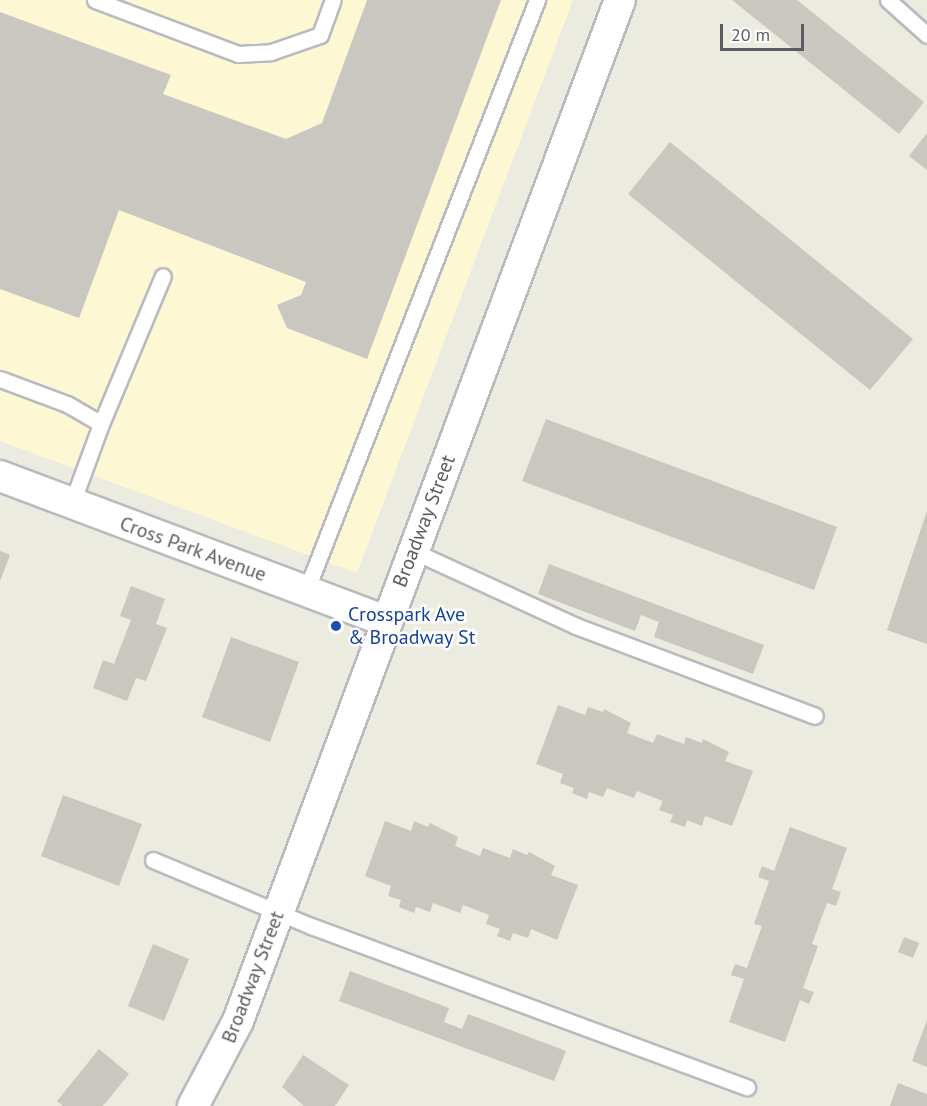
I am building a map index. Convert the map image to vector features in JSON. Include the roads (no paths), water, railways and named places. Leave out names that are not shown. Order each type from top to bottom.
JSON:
[{"type":"street","name":"Broadway Street","points":[[194,1106],[238,1021],[620,0]]},
{"type":"street","name":"Cross Park Avenue","points":[[0,476],[387,621]]},
{"type":"lane","points":[[95,0],[238,54],[271,52],[320,35],[333,0]]},
{"type":"lane","points":[[306,591],[537,0]]},
{"type":"lane","points":[[888,0],[927,34]]},
{"type":"lane","points":[[72,503],[101,424],[164,276]]},
{"type":"lane","points":[[0,379],[67,404],[101,424]]},
{"type":"lane","points":[[413,551],[576,626],[815,716]]},
{"type":"lane","points":[[153,860],[279,912],[747,1087]]},
{"type":"place","name":"Crosspark Ave & Broadway St","points":[[336,626]]}]
